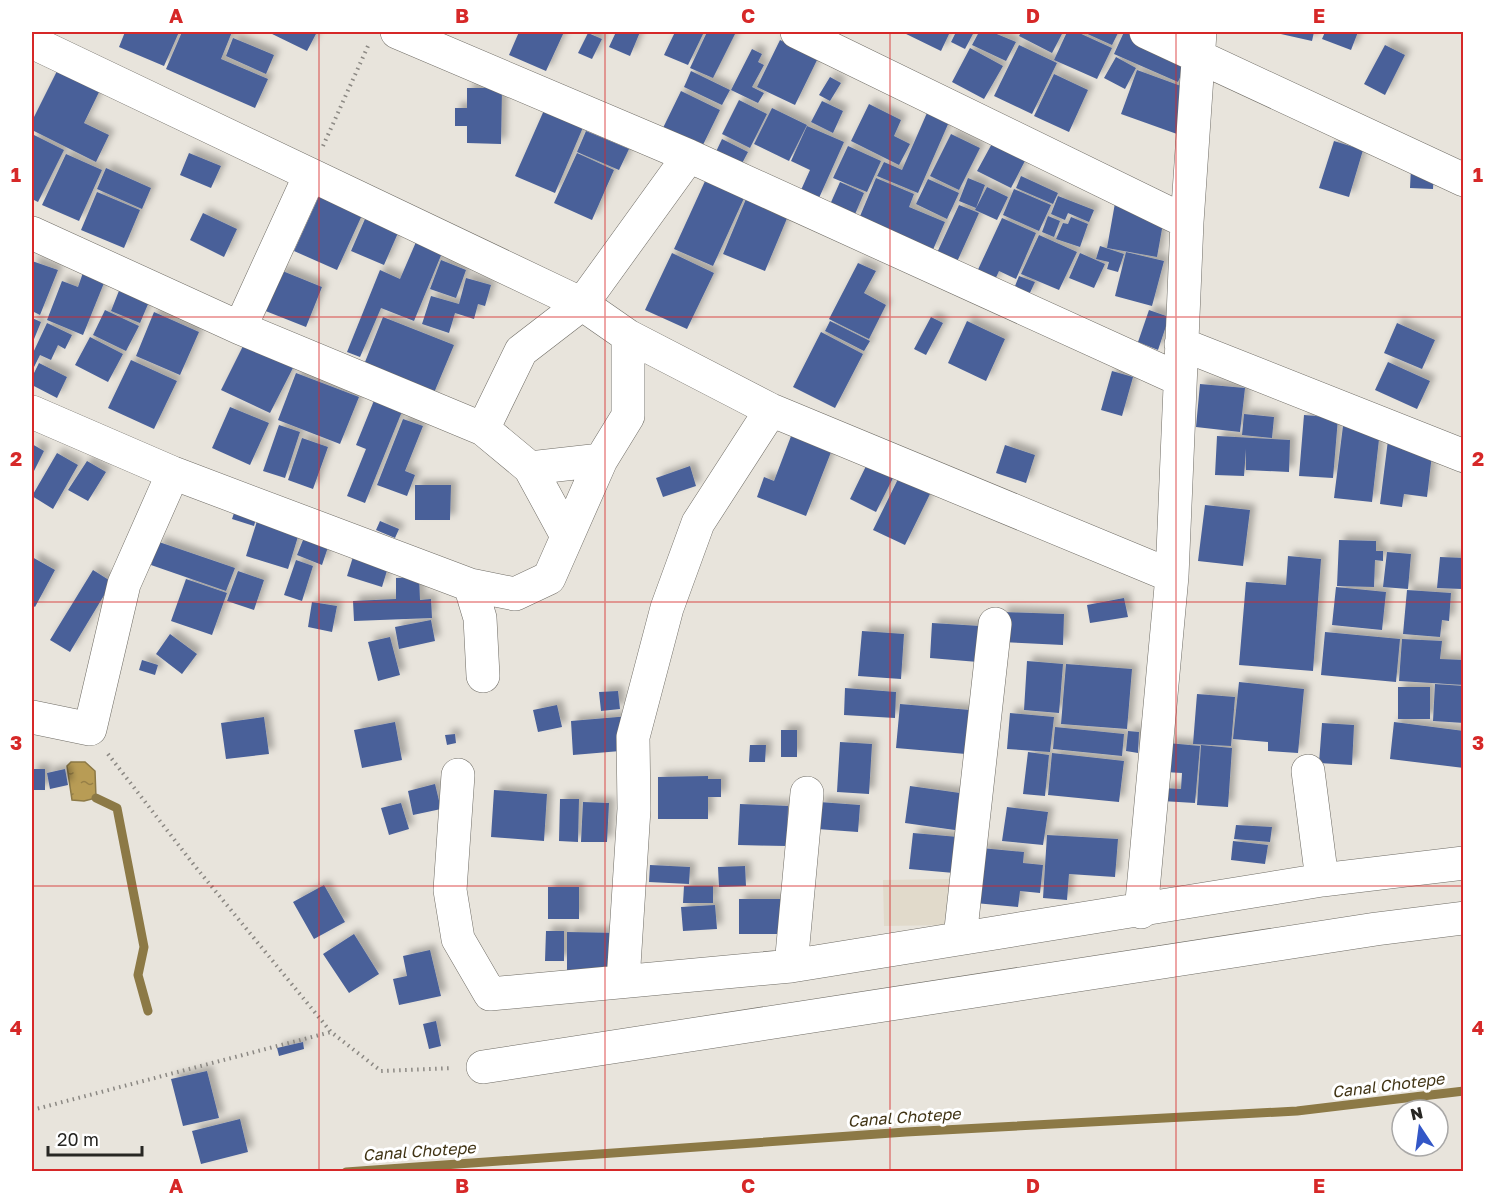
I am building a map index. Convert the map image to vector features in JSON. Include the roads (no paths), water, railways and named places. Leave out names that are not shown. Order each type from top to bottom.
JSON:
[{"type":"street","points":[[797,32],[1187,222]]},
{"type":"street","points":[[1146,32],[1200,44],[1464,180]]},
{"type":"street","points":[[383,37],[689,156],[1179,379]]},
{"type":"street","points":[[32,42],[582,304],[628,336],[771,410],[1172,576]]},
{"type":"street","points":[[1141,912],[1172,576],[1187,222],[1200,44]]},
{"type":"street","points":[[483,429],[521,351],[582,304],[689,156]]},
{"type":"street","points":[[240,328],[310,176]]},
{"type":"street","points":[[32,233],[240,328],[483,429],[530,468],[567,536]]},
{"type":"street","points":[[32,412],[173,473],[470,585],[515,594],[549,578],[601,460],[628,416],[628,336]]},
{"type":"street","points":[[1181,344],[1464,456]]},
{"type":"street","points":[[623,981],[634,810],[633,736],[667,608],[698,523],[771,410]]},
{"type":"street","points":[[530,468],[601,460]]},
{"type":"street","points":[[32,717],[90,729],[124,584],[173,473]]},
{"type":"street","points":[[470,585],[480,618],[483,676]]},
{"type":"street","points":[[960,938],[995,624]]},
{"type":"street","points":[[1308,771],[1322,880]]},
{"type":"street","points":[[458,775],[450,890],[458,939],[490,994],[791,966],[960,938],[1141,912],[1322,880],[1464,863]]},
{"type":"street","points":[[791,966],[807,793]]},
{"type":"street","points":[[483,1067],[950,994],[1464,918]]},
{"type":"water","points":[[71,762],[85,762],[95,771],[96,798],[84,801],[72,800],[67,766]]},
{"type":"waterway","points":[[96,798],[117,808],[144,947],[138,975],[148,1011]]},
{"type":"waterway","name":"Canal Chotepe","points":[[346,1172],[906,1132],[1297,1111],[1464,1091]]}]
